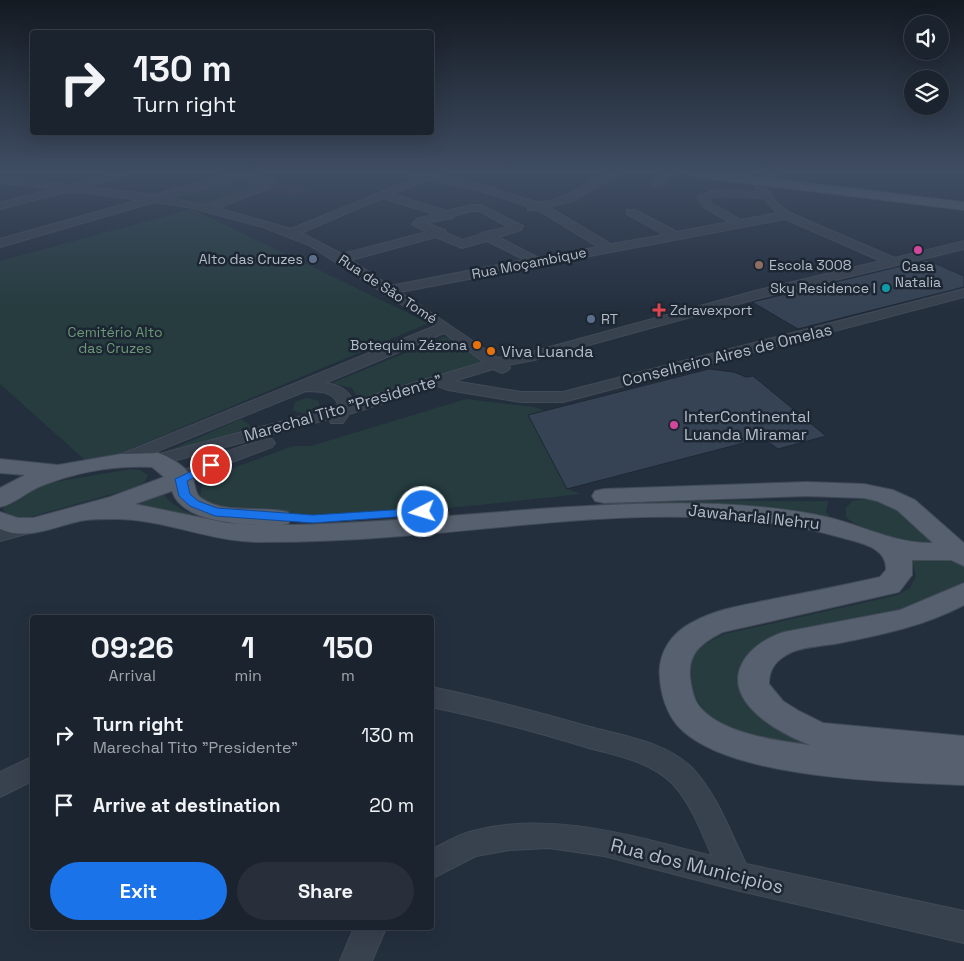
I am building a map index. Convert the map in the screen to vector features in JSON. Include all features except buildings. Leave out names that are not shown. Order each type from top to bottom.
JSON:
[{"type":"main road","points":[[0,500],[13,490],[40,476],[122,460],[158,460],[180,479]]},
{"type":"main road","points":[[0,466],[61,471]]},
{"type":"main road","points":[[0,520],[15,526],[34,526],[82,513],[180,479]]},
{"type":"main road","name":"Jawaharlal Nehru","points":[[180,479],[185,496],[194,504],[215,512],[297,519],[365,517],[643,493],[807,489],[864,491],[884,494],[906,505],[961,554]]},
{"type":"main road","points":[[842,529],[836,525],[830,512],[831,505],[847,494],[864,491]]},
{"type":"main road","name":"Jawaharlal Nehru","points":[[82,513],[134,512],[240,532],[296,533],[367,530],[571,513],[680,509],[746,513],[818,523],[842,529],[886,545],[916,552],[961,554]]},
{"type":"main road","points":[[886,545],[900,564],[901,571],[897,580],[890,585],[723,620],[687,638],[676,655],[674,675],[679,700],[690,717],[715,734],[744,747],[781,755],[846,763],[964,771]]},
{"type":"main road","points":[[964,593],[931,610],[903,620],[784,643],[767,651],[757,660],[753,681],[764,704],[774,714],[803,731],[822,736],[964,750]]},
{"type":"street","points":[[0,243],[85,218]]},
{"type":"street","name":"Rua de São Tomé","points":[[248,218],[292,233],[342,258],[446,327],[499,366]]},
{"type":"street","points":[[292,233],[326,218],[342,221],[357,218]]},
{"type":"street","points":[[446,218],[460,233],[484,235],[536,261]]},
{"type":"street","points":[[342,258],[437,233],[450,221],[457,218]]},
{"type":"street","points":[[463,218],[450,221],[418,222],[462,244],[484,235],[517,228],[517,226],[502,218]]},
{"type":"street","points":[[472,218],[485,220],[496,218]]},
{"type":"street","points":[[559,218],[608,248]]},
{"type":"street","points":[[642,218],[673,235]]},
{"type":"street","points":[[729,218],[738,223]]},
{"type":"street","name":"Rua Moçambique","points":[[390,290],[769,218]]},
{"type":"street","points":[[793,218],[894,262]]},
{"type":"street","points":[[484,235],[490,225],[485,220]]},
{"type":"street","name":"Marechal Tito \"Presidente\"","points":[[158,460],[339,415],[529,357],[760,294],[964,246]]},
{"type":"street","name":"Conselheiro Aires de Omelas","points":[[444,383],[521,397],[563,397],[916,307],[964,293]]},
{"type":"street","name":"Marechal Tito \"Presidente\"","points":[[122,460],[446,327]]},
{"type":"street","points":[[474,373],[489,390]]},
{"type":"street","points":[[302,387],[320,386],[339,392],[346,404],[339,415]]},
{"type":"street","points":[[277,397],[269,401],[266,407],[267,413],[272,419],[290,426],[312,428]]},
{"type":"street","name":"Marechal Tito \"Presidente\"","points":[[180,479],[226,458],[312,428],[339,415]]},
{"type":"street","points":[[0,536],[34,526]]},
{"type":"street","points":[[434,698],[555,726],[639,751],[664,762],[682,776],[696,796],[736,876]]},
{"type":"street","points":[[0,785],[30,769]]},
{"type":"street","name":"Rua dos Municipios","points":[[434,863],[472,844],[510,837],[549,835],[604,843],[736,876],[964,927]]},
{"type":"street","points":[[356,961],[369,930]]},
{"type":"green space","name":"Cemitério Alto das Cruzes","points":[[159,218],[210,218],[429,323],[119,454],[85,460],[0,384],[0,261]]},
{"type":"green space","points":[[444,337],[455,338],[485,359],[484,365],[359,401],[352,388],[332,383]]},
{"type":"green space","points":[[307,398],[319,401],[320,408],[314,412],[307,413],[293,410],[295,402]]},
{"type":"green space","points":[[466,399],[534,407],[546,411],[528,415],[567,489],[581,494],[443,508],[319,515],[265,514],[224,508],[200,496],[202,487],[207,481],[228,470],[293,446],[311,446]]},
{"type":"green space","points":[[241,419],[256,430],[154,457]]},
{"type":"green space","points":[[131,469],[140,470],[148,475],[145,481],[137,487],[26,518],[9,516],[4,512],[4,503],[31,486]]},
{"type":"green space","points":[[164,494],[185,511],[221,521],[267,526],[370,524],[492,513],[679,501],[828,501],[826,512],[835,524],[742,510],[650,506],[288,530],[243,527],[119,507]]},
{"type":"green space","points":[[865,499],[893,505],[929,535],[929,542],[921,544],[898,541],[863,528],[846,517],[846,508],[852,501]]},
{"type":"green space","points":[[899,552],[956,557],[964,565],[964,581],[946,595],[915,611],[769,643],[759,711],[964,765],[772,746],[710,720],[693,693],[688,667],[701,646],[725,634],[898,595],[910,588],[916,576],[913,564]]},
{"type":"place","name":"Casa Natalia","points":[[918,250]]},
{"type":"place","name":"Alto das Cruzes","points":[[313,259]]},
{"type":"place","name":"Escola 3008","points":[[759,265]]},
{"type":"place","name":"Sky Residence I","points":[[886,288]]},
{"type":"place","name":"Zdravexport","points":[[659,310]]},
{"type":"place","name":"RT","points":[[591,319]]},
{"type":"place","name":"Botequim Zézona","points":[[477,345]]},
{"type":"place","name":"Viva Luanda","points":[[491,351]]},
{"type":"place","name":"InterContinental Luanda Miramar","points":[[674,425]]},
{"type":"route","points":[[211,465],[180,479],[185,496],[194,504],[215,512],[244,516],[313,519],[423,512]]}]
